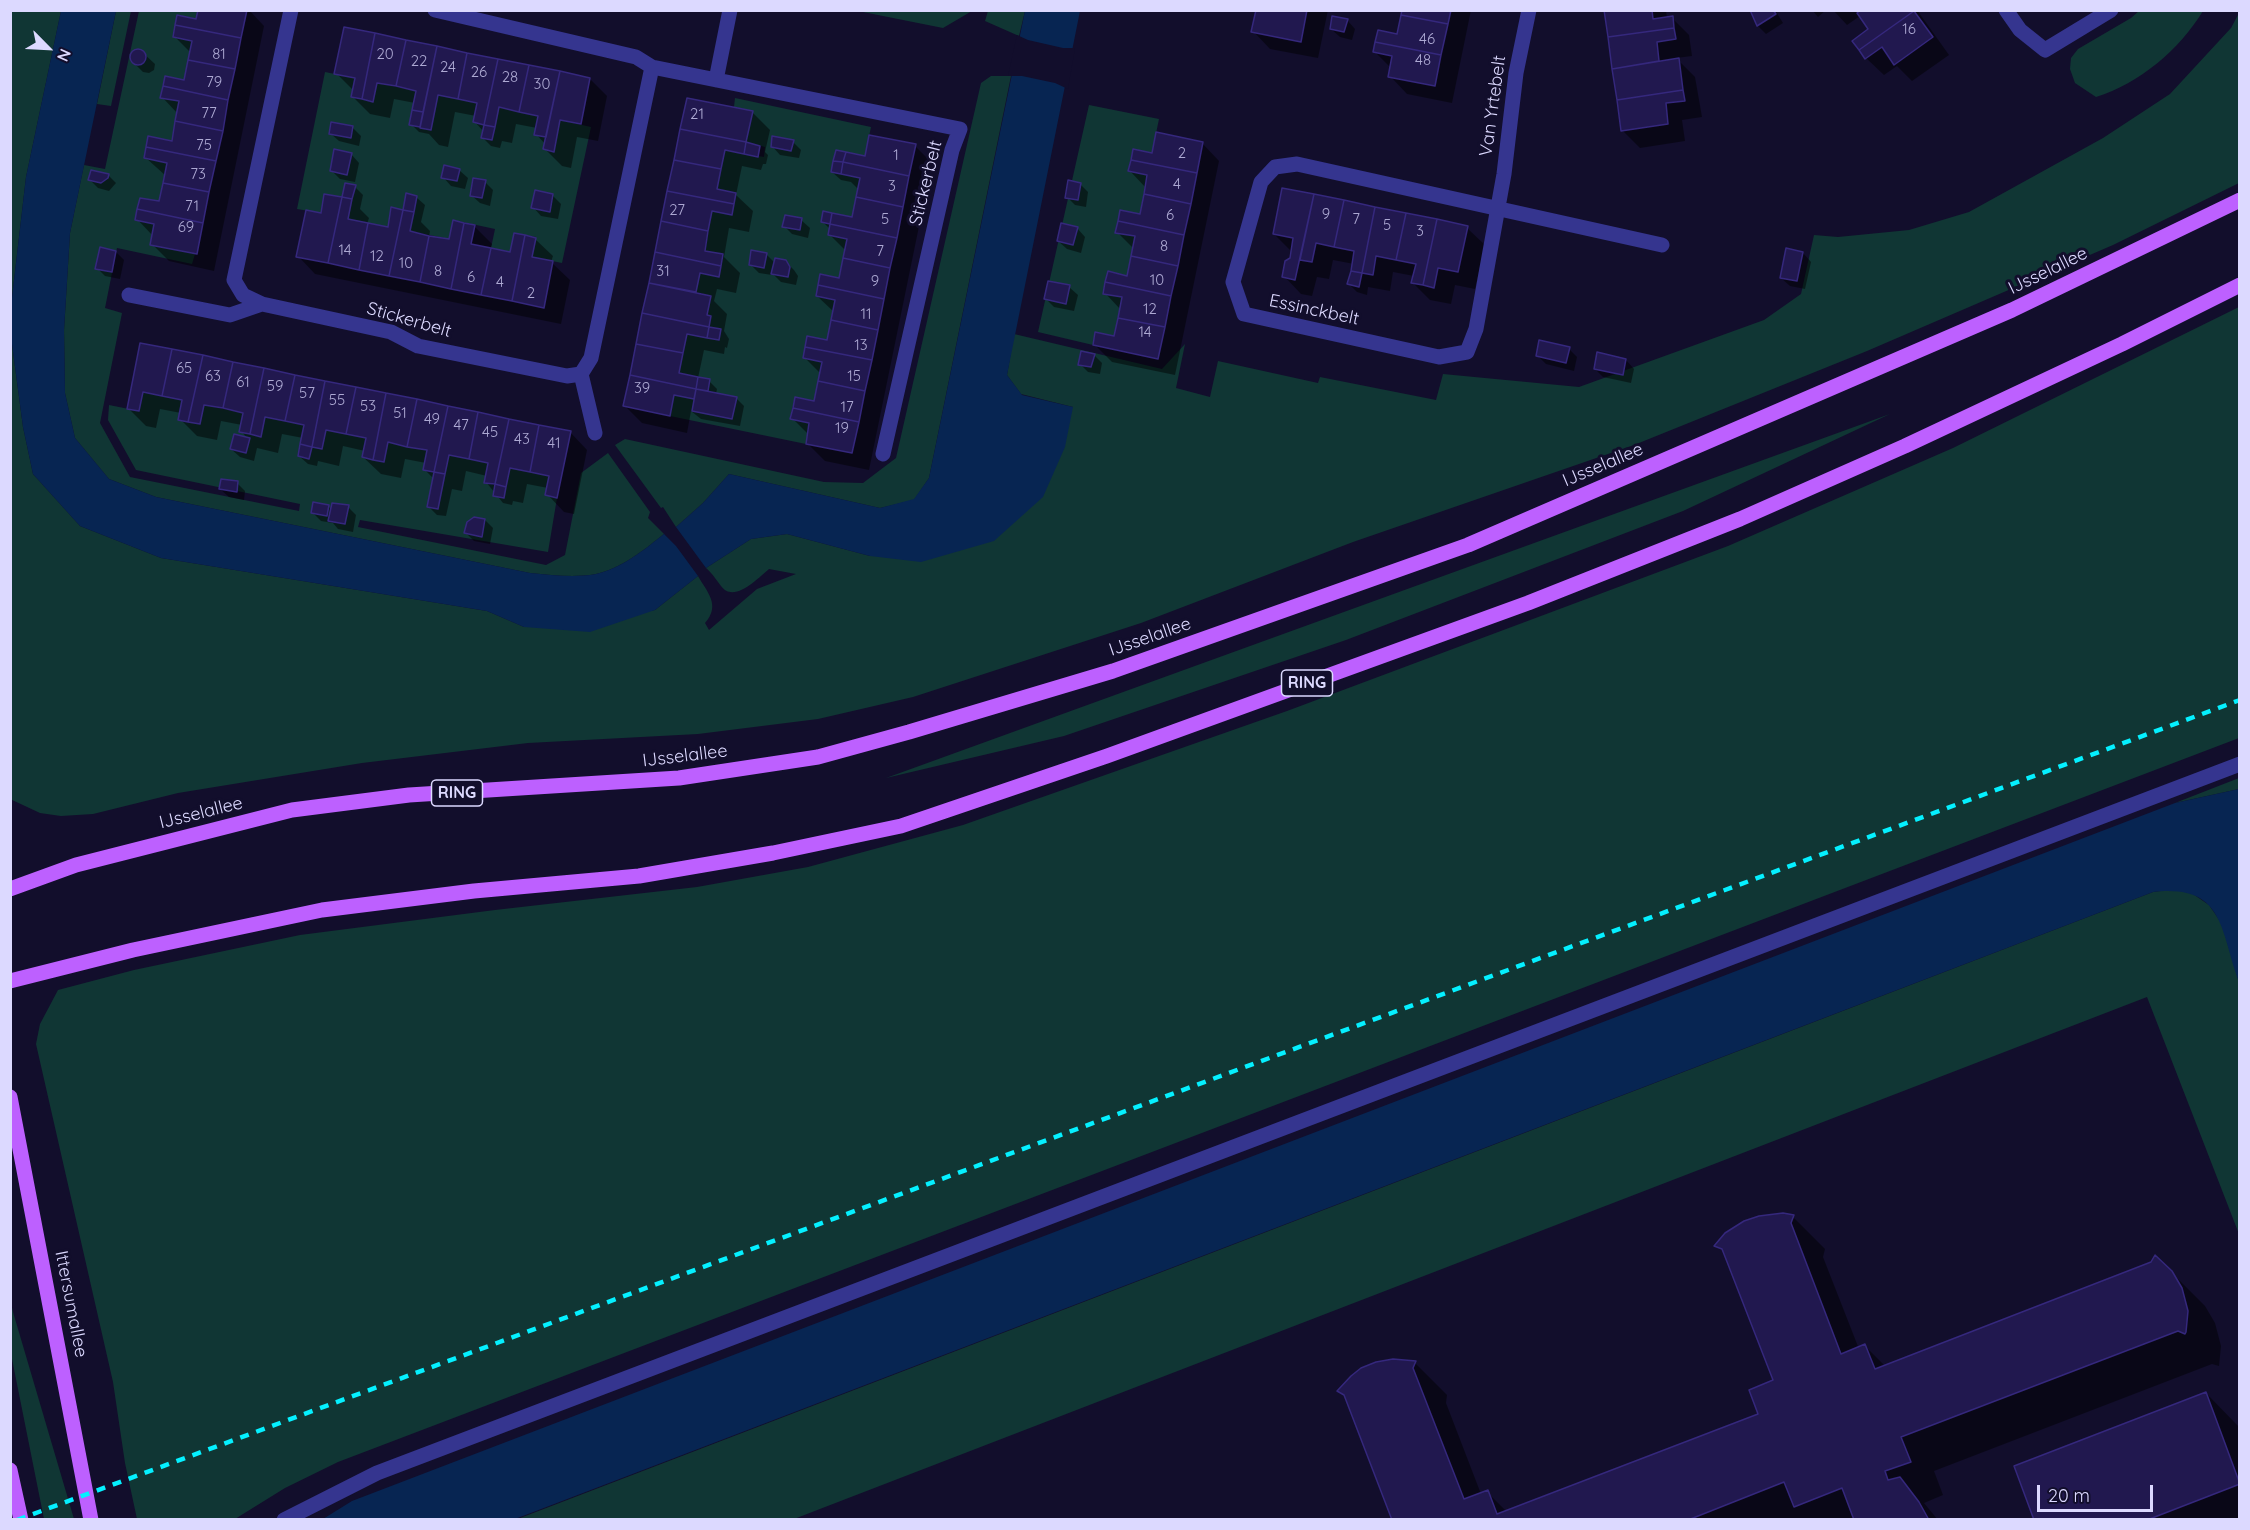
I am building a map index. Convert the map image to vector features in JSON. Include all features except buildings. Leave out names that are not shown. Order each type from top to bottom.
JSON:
[{"type":"main road","name":"IJsselallee","points":[[10,889],[76,865],[292,810],[409,795],[679,778],[818,757],[1113,671],[1468,545],[2012,310],[2240,200]]},
{"type":"main road","name":"RING","points":[[10,981],[133,950],[322,910],[474,891],[639,876],[773,854],[901,826],[1107,756],[1528,603],[1740,519],[1905,446],[2122,344],[2240,285]]},
{"type":"main road","name":"Ittersumallee","points":[[10,1097],[91,1520]]},
{"type":"main road","points":[[10,1470],[21,1520]]},
{"type":"street","name":"Stickerbelt","points":[[291,10],[234,280],[243,295],[262,304],[391,332],[418,346],[567,376],[581,374]]},
{"type":"street","name":"Stickerbelt","points":[[435,10],[636,57],[652,67],[960,129],[952,150],[884,454]]},
{"type":"street","points":[[716,80],[730,10]]},
{"type":"street","name":"Van Yrtebelt","points":[[1497,208],[1504,174],[1516,73],[1529,10]]},
{"type":"street","points":[[2006,10],[2020,30],[2045,51],[2111,10]]},
{"type":"street","points":[[595,433],[581,374],[591,358],[652,67]]},
{"type":"street","name":"Essinckbelt","points":[[1497,208],[1476,329],[1467,352],[1439,357],[1244,314],[1233,282],[1261,182],[1275,167],[1297,164],[1497,208],[1662,245]]},
{"type":"street","points":[[129,295],[231,315],[262,304]]},
{"type":"street","points":[[284,1520],[388,1469],[2240,764]]},
{"type":"green space","points":[[11,11],[61,11],[26,177],[11,306]]},
{"type":"green space","points":[[116,11],[131,11],[111,106],[97,104]]},
{"type":"green space","points":[[139,11],[198,11],[196,19],[177,15],[173,37],[192,41],[184,80],[165,76],[160,97],[179,101],[172,141],[148,136],[144,158],[167,163],[159,201],[140,198],[135,220],[154,224],[150,245],[195,254],[192,264],[117,248],[105,308],[122,313],[100,423],[130,477],[299,511],[300,504],[136,470],[108,420],[109,405],[139,411],[143,392],[182,400],[178,419],[204,405],[243,413],[239,432],[261,436],[265,417],[304,425],[300,444],[322,449],[326,430],[366,438],[362,457],[384,462],[388,442],[427,450],[423,470],[434,472],[429,500],[439,502],[449,455],[488,463],[484,483],[506,487],[510,468],[549,476],[545,495],[557,498],[548,552],[360,520],[358,527],[546,565],[565,555],[581,473],[608,453],[650,512],[648,518],[664,534],[624,563],[596,574],[571,576],[530,573],[156,497],[109,479],[75,438],[65,393],[64,330],[70,233],[84,165],[105,169]]},
{"type":"green space","points":[[858,11],[972,11],[943,28]]},
{"type":"green space","points":[[988,11],[1025,11],[1019,36],[985,21]]},
{"type":"green space","points":[[2139,11],[2203,11],[2170,52],[2128,83],[2096,97],[2075,83],[2070,69],[2071,58],[2078,49]]},
{"type":"green space","points":[[2239,13],[2239,183],[2113,245],[1867,351],[1634,445],[1353,542],[1141,623],[913,697],[818,719],[698,734],[528,743],[362,763],[178,793],[93,814],[61,816],[40,813],[10,799],[10,329],[23,427],[33,474],[80,526],[161,558],[487,611],[524,627],[655,610],[698,576],[711,599],[712,610],[705,623],[709,630],[757,589],[796,574],[769,569],[746,588],[739,591],[726,591],[706,568],[751,539],[787,534],[870,556],[1073,407],[1021,394],[1007,375],[1014,334],[1162,369],[1185,344],[1176,388],[1210,397],[1218,361],[1318,383],[1320,377],[1436,400],[1443,374],[1579,387],[1764,320],[1801,294],[1814,235],[1838,237],[1909,230],[1969,212],[2103,138],[2170,94],[2231,28]]},
{"type":"green space","points":[[325,72],[355,78],[351,97],[373,102],[377,83],[416,91],[412,110],[423,112],[420,128],[430,130],[438,95],[477,103],[473,122],[495,127],[499,107],[538,116],[534,135],[556,139],[560,120],[591,127],[562,263],[532,257],[536,237],[514,233],[510,252],[491,248],[495,229],[453,220],[449,239],[410,231],[391,208],[388,227],[348,219],[352,199],[327,214],[297,209]]},
{"type":"green space","points":[[991,76],[1011,76],[929,478],[914,500],[880,508],[729,474],[703,503],[676,527],[615,445],[625,439],[824,482],[863,483],[896,458],[981,83]]},
{"type":"green space","points":[[735,98],[871,127],[865,156],[846,152],[841,174],[860,178],[852,217],[832,213],[828,235],[847,239],[839,278],[820,274],[816,296],[835,300],[827,340],[807,336],[822,362],[814,401],[795,397],[790,418],[809,423],[806,444],[670,416],[674,395],[694,399],[698,377],[679,373],[687,334],[707,337],[711,316],[707,315],[711,296],[696,292],[700,273],[719,277],[723,255],[705,251],[712,211],[732,215],[736,193],[717,189],[725,150],[764,157],[765,147],[746,142],[753,111],[734,107]]},
{"type":"green space","points":[[1089,105],[1159,119],[1152,153],[1133,149],[1128,171],[1147,175],[1140,214],[1116,233],[1135,236],[1127,276],[1108,271],[1103,294],[1122,297],[1114,336],[1095,332],[1093,345],[1038,332]]},
{"type":"green space","points":[[2239,307],[2239,738],[338,1462],[285,1488],[235,1519],[137,1519],[125,1463],[113,1382],[36,1044],[40,1024],[58,990],[134,970],[300,935],[697,887],[808,867],[963,825],[1287,711],[1728,546],[1953,448]]},
{"type":"green space","points":[[1890,414],[1683,511],[1346,640],[1064,736],[886,778]]},
{"type":"green space","points":[[2239,778],[2239,789],[2175,803]]},
{"type":"green space","points":[[2175,889],[2193,894],[2209,905],[2222,924],[2239,982],[2239,1234],[2147,997],[794,1519],[515,1520],[2153,892]]},
{"type":"green space","points":[[10,1299],[74,1519],[44,1519],[11,1354]]},
{"type":"water","points":[[61,11],[116,11],[70,233],[64,330],[65,393],[75,438],[109,479],[156,497],[530,573],[571,576],[596,574],[624,563],[664,534],[698,576],[655,610],[590,632],[524,627],[487,611],[161,558],[80,526],[33,474],[23,427],[10,329],[26,177]]},
{"type":"water","points":[[1025,11],[1080,11],[1007,375],[1022,395],[1073,407],[1065,447],[1043,497],[994,541],[921,562],[870,556],[787,534],[751,539],[706,568],[676,527],[703,503],[729,474],[880,508],[914,499],[929,478]]},
{"type":"water","points":[[2239,789],[2239,982],[2222,929],[2216,915],[2207,904],[2194,896],[2177,891],[2153,892],[515,1519],[323,1519],[352,1501],[2175,803]]},
{"type":"pier","points":[[1017,35],[1028,40],[1063,48],[1075,48],[1068,89],[1055,83],[1022,76],[1008,76]]},
{"type":"railway","points":[[17,1520],[2240,700]]}]
